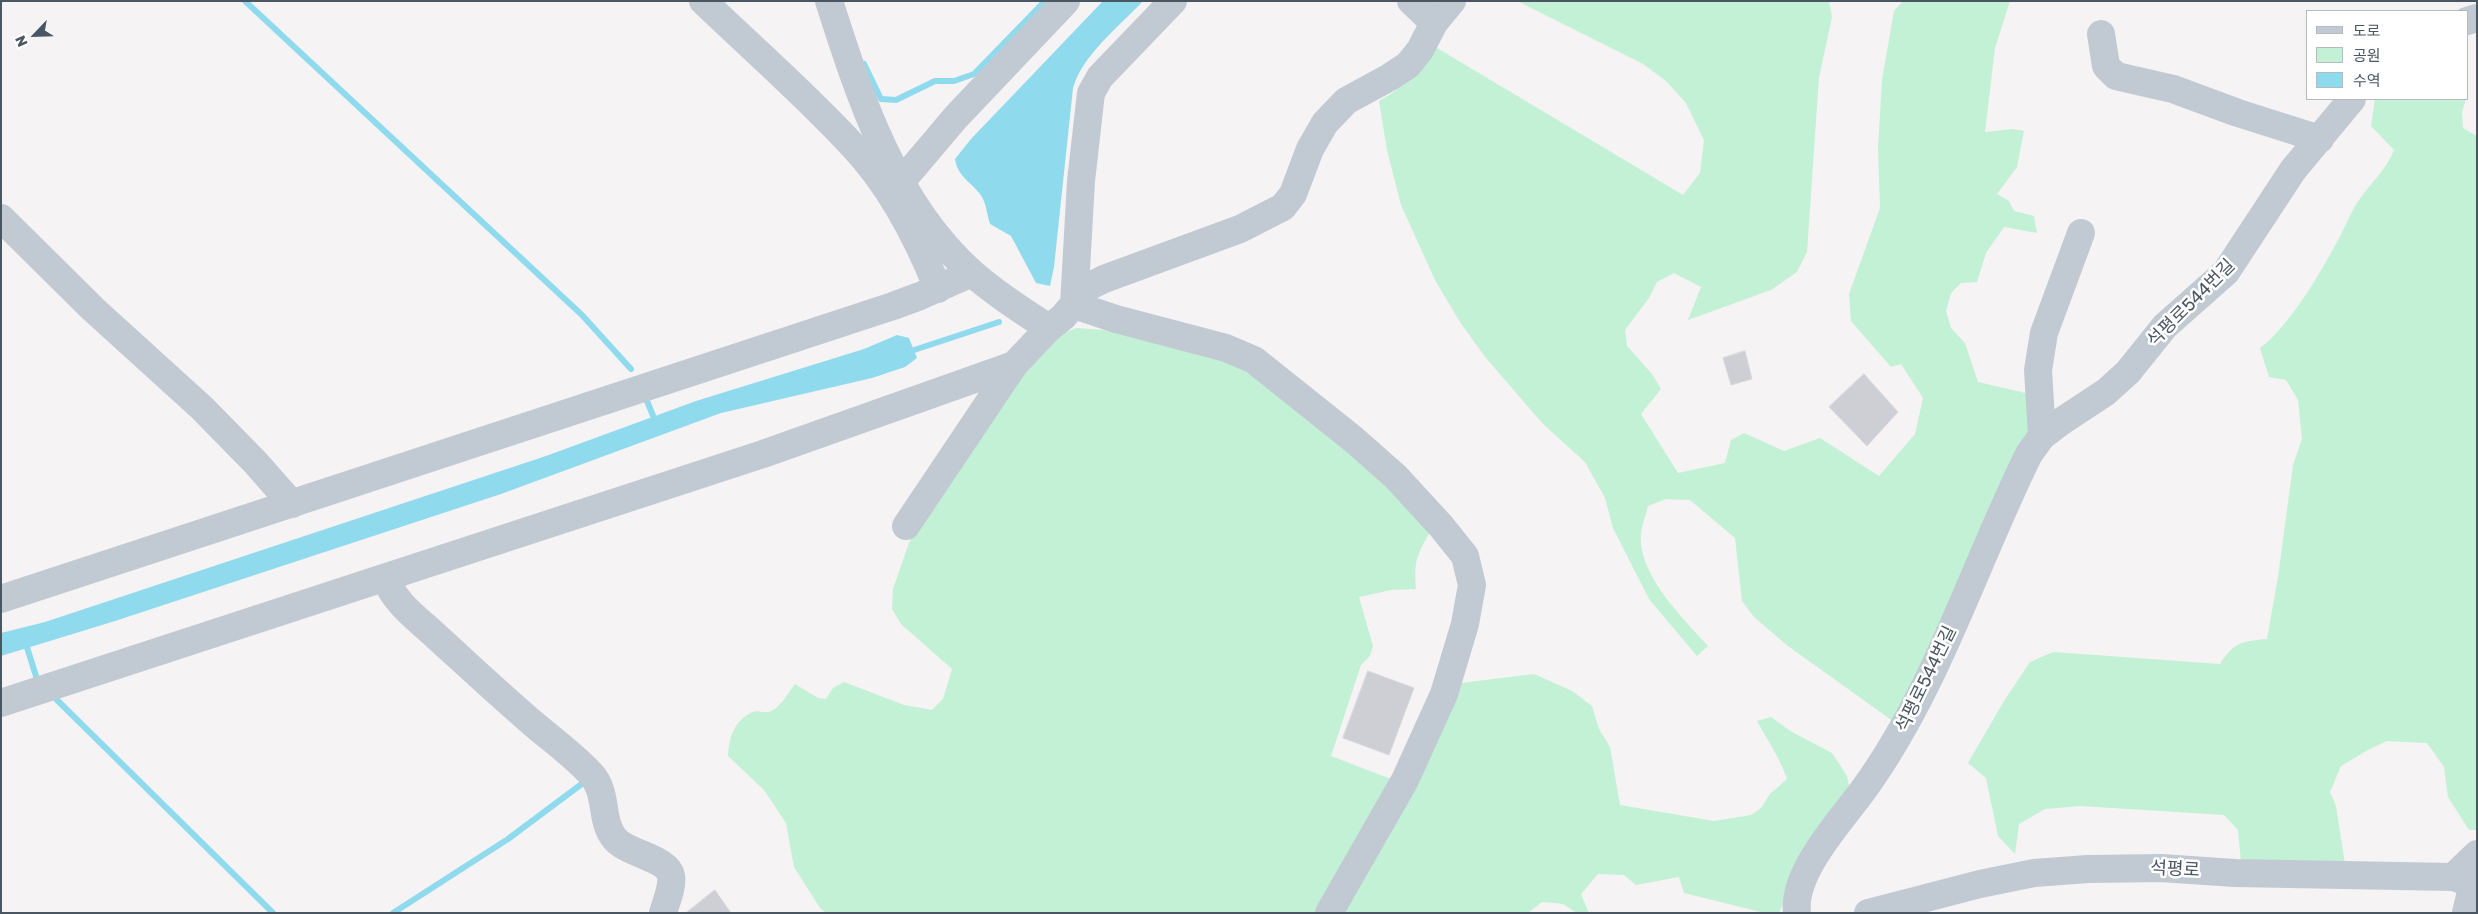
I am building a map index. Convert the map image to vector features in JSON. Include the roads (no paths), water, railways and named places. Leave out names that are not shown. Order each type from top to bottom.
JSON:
[{"type":"street","points":[[703,1],[854,146],[895,204],[926,257],[938,289]]},
{"type":"street","points":[[829,1],[848,60],[878,138],[917,209],[948,249],[972,273],[1007,301],[1049,328]]},
{"type":"street","points":[[901,182],[956,117],[1066,1]]},
{"type":"street","points":[[1074,305],[1081,181],[1091,93],[1100,76],[1172,1]]},
{"type":"street","points":[[1411,1],[1434,23]]},
{"type":"street","points":[[906,526],[1014,365],[1049,328],[1063,317],[1088,287],[1104,279],[1240,230],[1283,207],[1293,194],[1310,149],[1325,123],[1346,101],[1408,65],[1420,50],[1434,23],[1452,1]]},
{"type":"street","points":[[2101,34],[2106,66],[2116,76],[2173,89],[2320,139]]},
{"type":"street","name":"석평로544번길","points":[[1797,913],[1795,900],[1805,872],[1893,746],[1966,596],[2029,454],[2042,436],[2106,392],[2128,372],[2165,326],[2226,272],[2246,244],[2271,201],[2351,100]]},
{"type":"street","points":[[1,218],[93,309],[202,408],[255,462],[292,504]]},
{"type":"street","points":[[2042,436],[2038,370],[2044,333],[2081,233]]},
{"type":"street","points":[[1,599],[668,378],[893,306],[938,289],[972,273]]},
{"type":"street","points":[[1074,305],[1116,319],[1226,348],[1254,360],[1345,433],[1396,477],[1441,526],[1465,556],[1472,585],[1465,624],[1444,694],[1405,780],[1329,913]]},
{"type":"street","points":[[1,703],[772,451],[1014,365]]},
{"type":"street","points":[[386,578],[389,589],[408,610],[482,679],[591,774],[604,797],[606,819],[615,839],[630,850],[667,868],[671,876],[670,888],[663,913]]},
{"type":"street","points":[[2466,913],[2468,881],[2477,854]]},
{"type":"street","name":"석평로","points":[[1868,913],[2025,874],[2088,869],[2161,868],[2236,873],[2468,881]]},
{"type":"water","points":[[1103,1],[1143,1],[1093,52],[1073,88],[1054,267],[1050,286],[1036,283],[1011,236],[990,224],[982,197],[962,175],[955,159],[971,139]]},
{"type":"water","points":[[897,335],[909,338],[917,358],[905,367],[872,378],[721,413],[501,494],[115,621],[1,656],[1,633],[45,622],[546,456],[696,401],[864,349]]},
{"type":"waterway","points":[[245,1],[582,315],[631,369]]},
{"type":"waterway","points":[[864,64],[881,99],[896,100],[935,81],[954,81],[974,74],[1045,1]]},
{"type":"waterway","points":[[908,352],[999,322]]},
{"type":"waterway","points":[[645,396],[656,423]]},
{"type":"waterway","points":[[25,641],[36,676]]},
{"type":"waterway","points":[[56,699],[273,913]]},
{"type":"waterway","points":[[393,913],[508,839],[583,783]]}]
